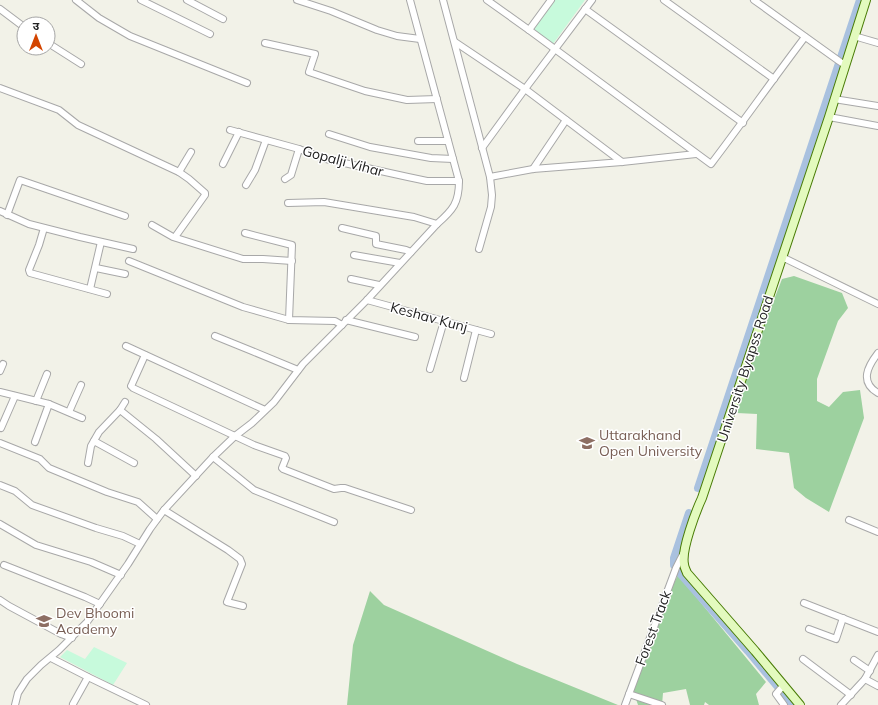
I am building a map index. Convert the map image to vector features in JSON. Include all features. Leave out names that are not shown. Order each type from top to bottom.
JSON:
[{"type":"main road","name":"University Byapss Road","points":[[800,705],[781,689],[755,652],[687,573],[684,564],[684,552],[697,508],[707,483],[834,99],[842,63],[854,36],[866,0]]},
{"type":"street","points":[[76,0],[99,18],[130,36],[247,83]]},
{"type":"street","points":[[141,0],[210,34]]},
{"type":"street","points":[[187,0],[223,20]]},
{"type":"street","points":[[297,0],[377,30],[397,36],[420,39]]},
{"type":"street","points":[[15,705],[18,693],[27,679],[41,665],[51,658],[87,622],[121,575],[140,544],[164,510],[235,436],[252,423],[274,402],[303,364],[367,300],[379,285],[446,216],[456,203],[459,193],[453,159],[410,0]]},
{"type":"street","points":[[443,0],[490,177],[492,195],[491,207],[479,249]]},
{"type":"street","points":[[487,0],[711,164],[805,37]]},
{"type":"street","points":[[529,30],[551,0]]},
{"type":"street","points":[[482,148],[592,0]]},
{"type":"street","points":[[664,0],[774,79]]},
{"type":"street","points":[[754,0],[842,63]]},
{"type":"street","points":[[0,9],[16,21]]},
{"type":"street","points":[[585,9],[743,122]]},
{"type":"street","points":[[854,36],[878,43]]},
{"type":"street","points":[[455,42],[525,89],[622,162]]},
{"type":"street","points":[[265,43],[314,54],[309,72],[365,91],[407,100],[436,98]]},
{"type":"street","points":[[56,48],[81,64]]},
{"type":"street","points":[[0,88],[59,110],[78,125],[179,172],[189,179],[205,194],[175,237]]},
{"type":"street","points":[[834,99],[878,106]]},
{"type":"street","points":[[828,117],[878,126]]},
{"type":"street","points":[[533,169],[566,120]]},
{"type":"street","name":"Gopalji Vihar","points":[[230,130],[299,149],[326,159],[408,177],[458,182]]},
{"type":"street","points":[[223,164],[240,132]]},
{"type":"street","points":[[329,134],[370,147],[431,158],[453,159]]},
{"type":"street","points":[[246,185],[255,170],[266,140]]},
{"type":"street","points":[[418,141],[448,141]]},
{"type":"street","points":[[285,179],[291,175],[299,149]]},
{"type":"street","points":[[179,172],[191,152]]},
{"type":"street","points":[[490,177],[533,169],[696,154]]},
{"type":"street","points":[[125,216],[20,180],[2,214],[29,224],[133,249]]},
{"type":"street","points":[[288,203],[324,202],[414,217],[437,224]]},
{"type":"street","points":[[152,226],[175,237],[243,260],[292,261]]},
{"type":"street","points":[[44,228],[29,272],[107,294]]},
{"type":"street","points":[[342,228],[376,236],[376,244],[411,252]]},
{"type":"street","points":[[245,233],[292,245],[289,320]]},
{"type":"street","points":[[90,289],[101,242]]},
{"type":"street","points":[[354,254],[400,263]]},
{"type":"street","points":[[782,257],[878,304]]},
{"type":"street","points":[[129,261],[243,307],[289,320],[344,322],[415,337]]},
{"type":"street","points":[[96,268],[125,274]]},
{"type":"street","points":[[351,280],[379,285]]},
{"type":"street","name":"Keshav Kunj","points":[[367,300],[491,334]]},
{"type":"street","points":[[430,369],[444,321]]},
{"type":"street","points":[[464,378],[476,330]]},
{"type":"street","points":[[215,336],[298,370]]},
{"type":"street","points":[[126,346],[265,410]]},
{"type":"street","points":[[878,353],[868,369],[867,375],[868,382],[872,390],[878,393]]},
{"type":"street","points":[[145,355],[131,386],[133,388],[254,446],[285,456],[286,458],[282,468],[283,470],[334,489],[345,488],[411,510]]},
{"type":"street","points":[[0,371],[3,364]]},
{"type":"street","points":[[36,401],[47,374]]},
{"type":"street","points":[[69,412],[81,385]]},
{"type":"street","points":[[0,392],[48,404],[82,418]]},
{"type":"street","points":[[1,428],[15,396]]},
{"type":"street","points":[[88,463],[91,446],[94,440],[99,432],[126,402]]},
{"type":"street","points":[[35,442],[48,404]]},
{"type":"street","points":[[120,410],[156,439],[196,476]]},
{"type":"street","points":[[94,440],[134,463]]},
{"type":"street","points":[[0,443],[40,459],[49,468],[107,492],[138,502],[157,519]]},
{"type":"street","points":[[214,457],[254,490],[334,522]]},
{"type":"street","points":[[0,485],[14,491],[32,505],[123,536],[140,544]]},
{"type":"street","points":[[164,510],[240,559],[242,564],[227,602],[243,606]]},
{"type":"street","points":[[849,520],[878,532]]},
{"type":"street","points":[[0,524],[36,545],[91,562],[121,575]]},
{"type":"street","name":"Forest Track","points":[[625,705],[676,568],[684,552]]},
{"type":"street","points":[[4,565],[100,604]]},
{"type":"street","points":[[0,600],[61,634],[72,638]]},
{"type":"street","points":[[804,603],[878,632]]},
{"type":"street","points":[[809,629],[836,639],[843,618]]},
{"type":"street","points":[[841,705],[870,671],[878,655]]},
{"type":"street","points":[[51,658],[146,705]]},
{"type":"street","points":[[803,659],[850,695]]},
{"type":"street","points":[[854,660],[870,671]]},
{"type":"street","points":[[73,704],[88,677]]},
{"type":"street","points":[[864,679],[878,686]]},
{"type":"street","points":[[781,689],[776,694],[784,705]]},
{"type":"street","points":[[629,694],[662,705]]},
{"type":"green space","points":[[555,0],[585,0],[553,44],[533,30]]},
{"type":"green space","points":[[794,276],[842,293],[848,308],[838,321],[817,379],[817,401],[829,407],[843,392],[860,390],[864,418],[829,512],[806,498],[794,488],[789,453],[756,449],[757,414],[737,413],[734,403],[782,279]]},
{"type":"green space","points":[[678,575],[766,682],[756,694],[759,705],[709,705],[705,702],[704,705],[690,705],[686,689],[663,693],[662,705],[638,705],[632,687],[661,608]]},
{"type":"green space","points":[[370,591],[384,605],[517,664],[618,705],[347,705],[353,645]]},
{"type":"green space","points":[[94,647],[127,663],[113,685],[60,657],[67,650],[85,659]]},
{"type":"waterway","points":[[698,488],[860,0]]},
{"type":"waterway","points":[[674,565],[674,558],[689,513]]},
{"type":"waterway","points":[[679,572],[793,705]]},
{"type":"place","name":"Uttarakhand Open University","points":[[587,443]]},
{"type":"place","name":"Dev Bhoomi Academy","points":[[44,621]]}]
